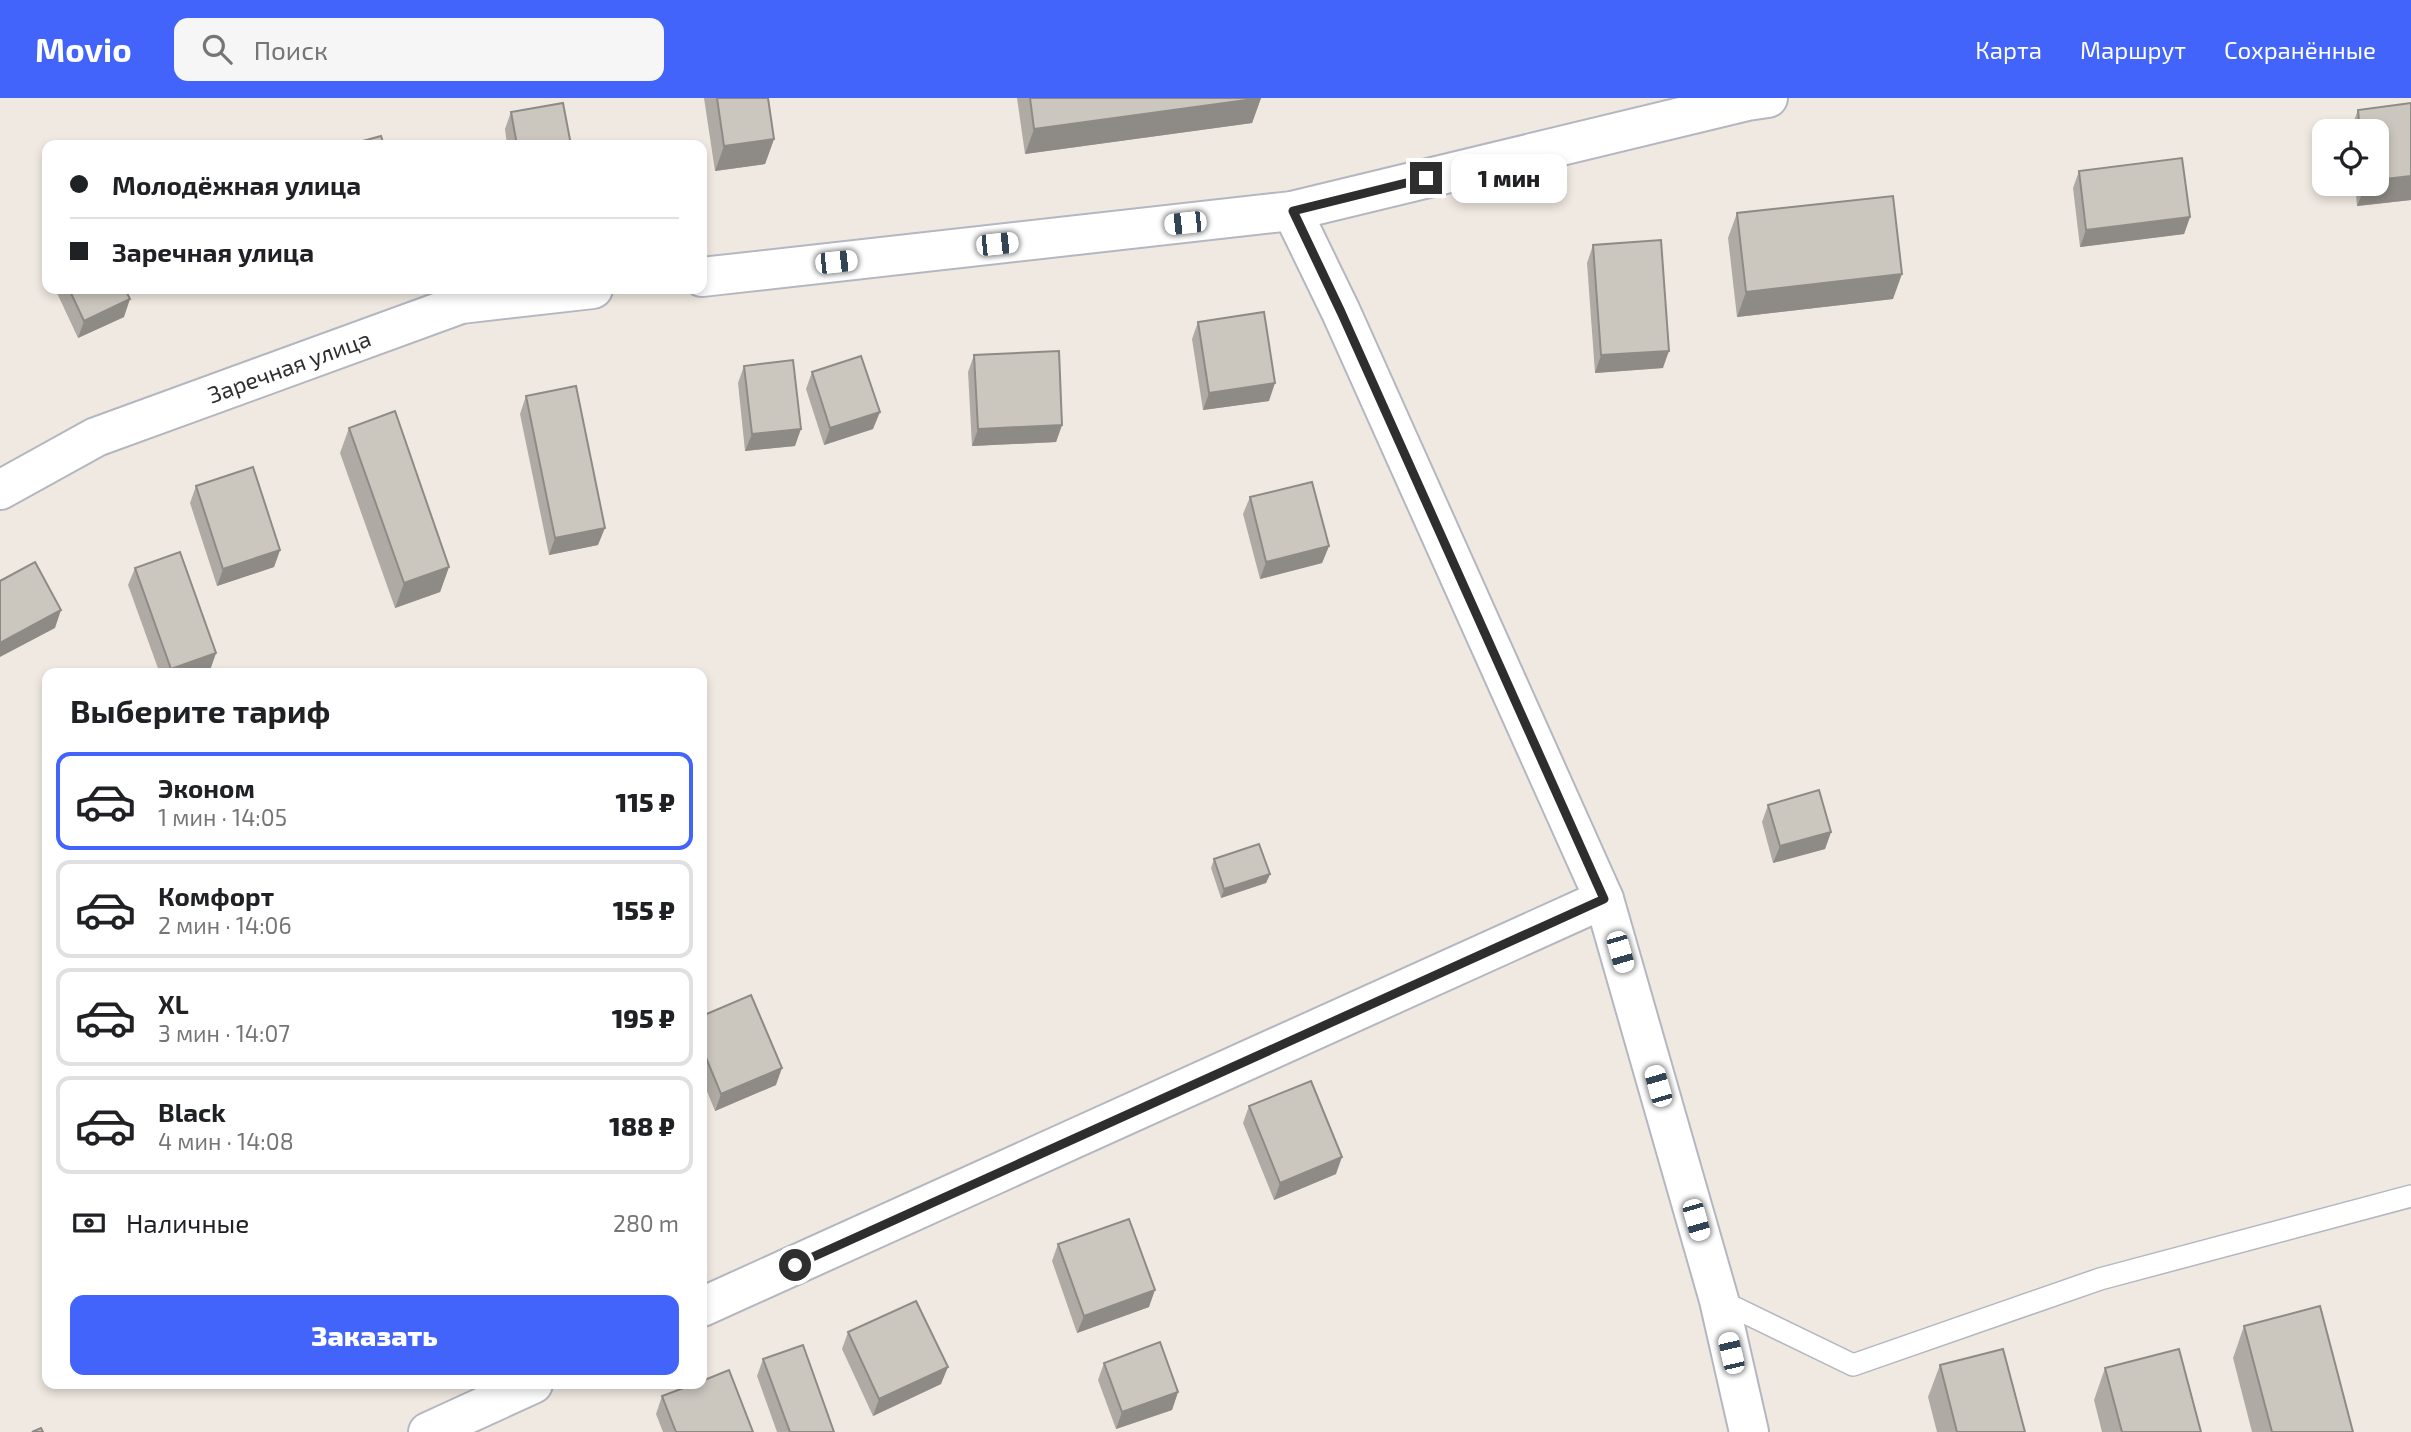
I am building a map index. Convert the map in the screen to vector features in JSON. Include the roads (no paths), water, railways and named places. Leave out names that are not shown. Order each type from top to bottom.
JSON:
[{"type":"street","points":[[707,275],[1293,211],[1746,101],[1768,98]]},
{"type":"street","points":[[1293,211],[1341,312],[1604,899],[1719,1300],[1749,1432]]},
{"type":"street","name":"Заречная улица","points":[[0,490],[96,437],[461,303],[546,294]]},
{"type":"street","points":[[707,1305],[1604,899]]},
{"type":"street","points":[[428,1432],[522,1389]]},
{"type":"lane","points":[[1719,1300],[1853,1365],[2100,1279],[2411,1196]]}]
